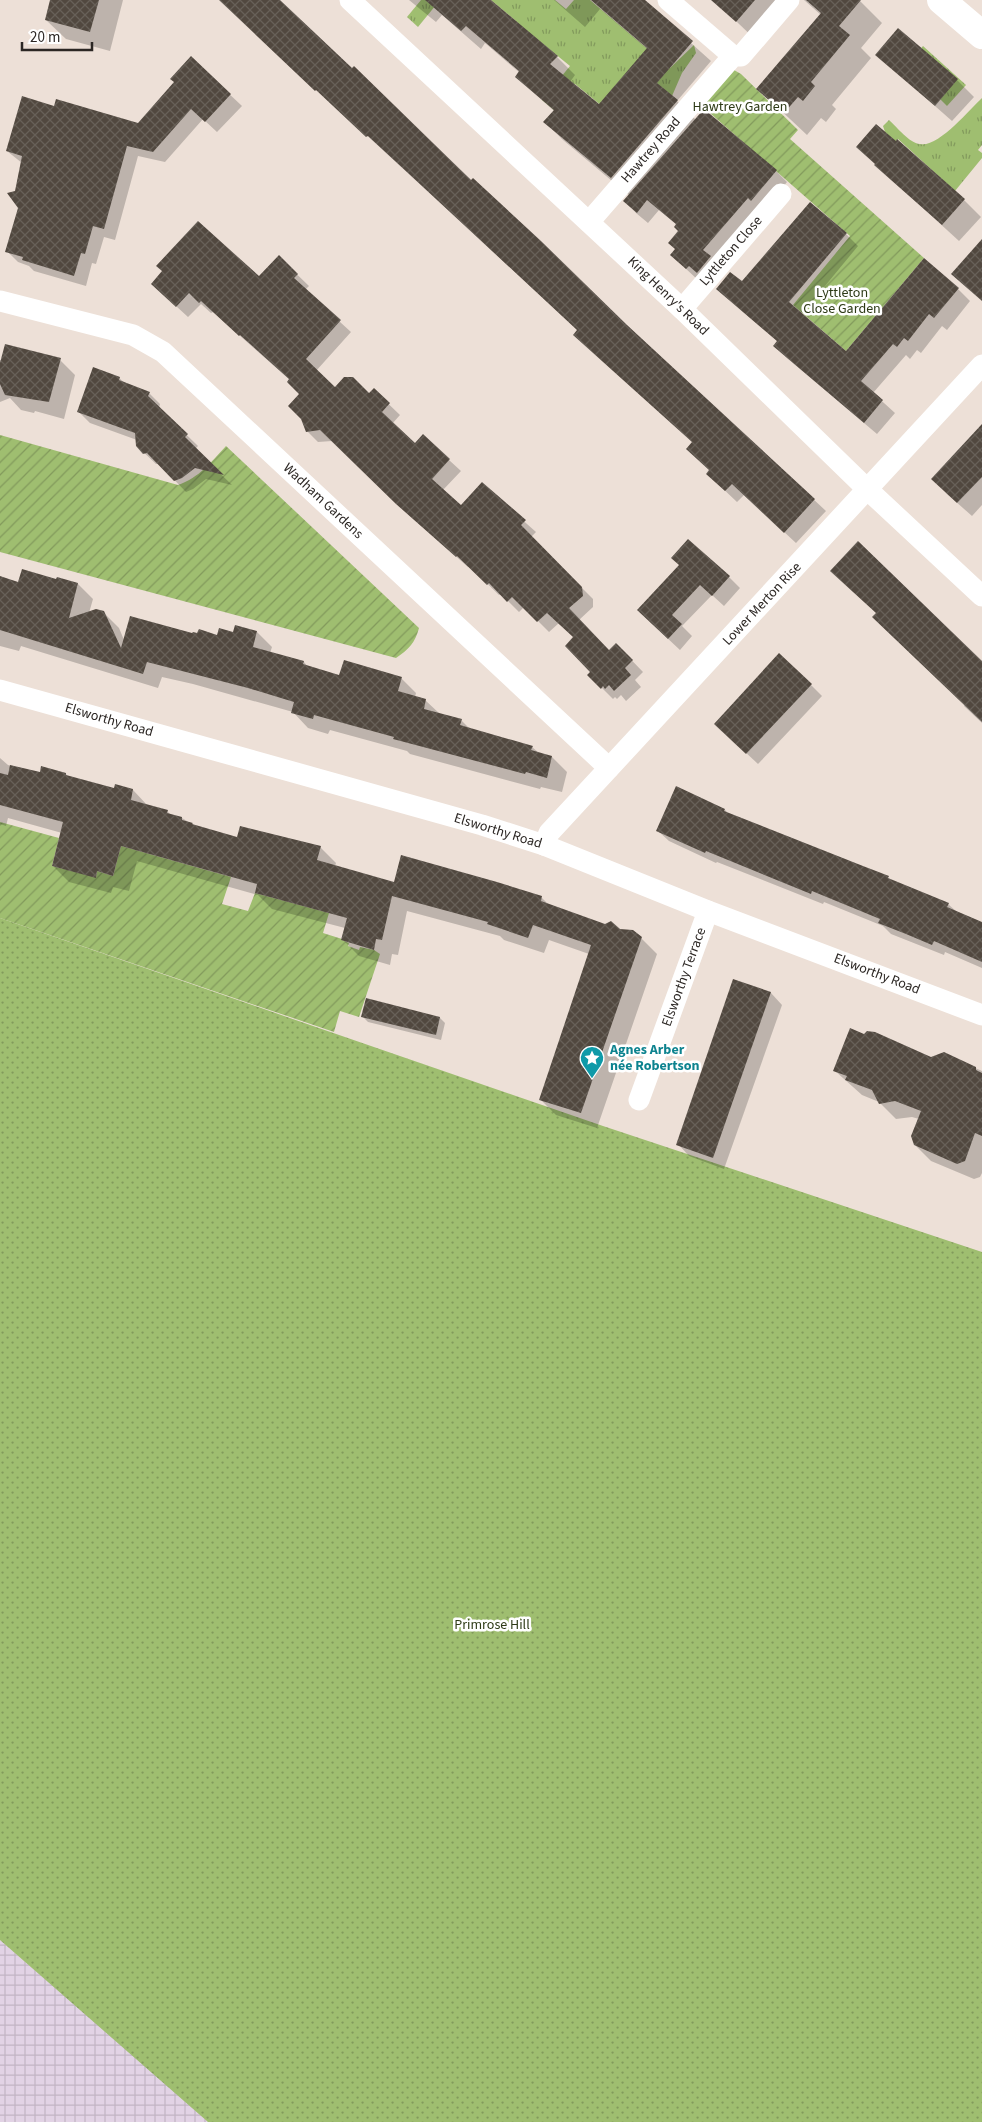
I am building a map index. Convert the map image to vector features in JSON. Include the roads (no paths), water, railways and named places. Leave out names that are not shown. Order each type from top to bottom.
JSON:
[{"type":"main road","points":[[941,0],[982,35]]},
{"type":"street","name":"King Henry's Road","points":[[350,0],[682,309],[867,489],[982,596]]},
{"type":"street","points":[[668,0],[733,56]]},
{"type":"street","name":"Hawtrey Road","points":[[589,222],[733,56],[741,56],[789,0]]},
{"type":"street","name":"Lyttleton Close","points":[[682,309],[781,194]]},
{"type":"street","name":"Wadham Gardens","points":[[0,301],[133,335],[163,352],[609,768]]},
{"type":"street","name":"Lower Merton Rise","points":[[544,845],[549,833],[802,562],[982,365]]},
{"type":"street","name":"Elsworthy Road","points":[[0,690],[482,825],[544,845],[708,911],[982,1015]]},
{"type":"street","name":"Elsworthy Terrace","points":[[639,1100],[708,911]]},
{"type":"place","name":"Agnes Arber née Robertson","points":[[592,1079]]},
{"type":"park label","name":"Hawtrey Garden","points":[[740,107]]},
{"type":"park label","name":"Lyttleton Close Garden","points":[[842,302]]},
{"type":"park label","name":"Primrose Hill","points":[[492,1625]]}]
